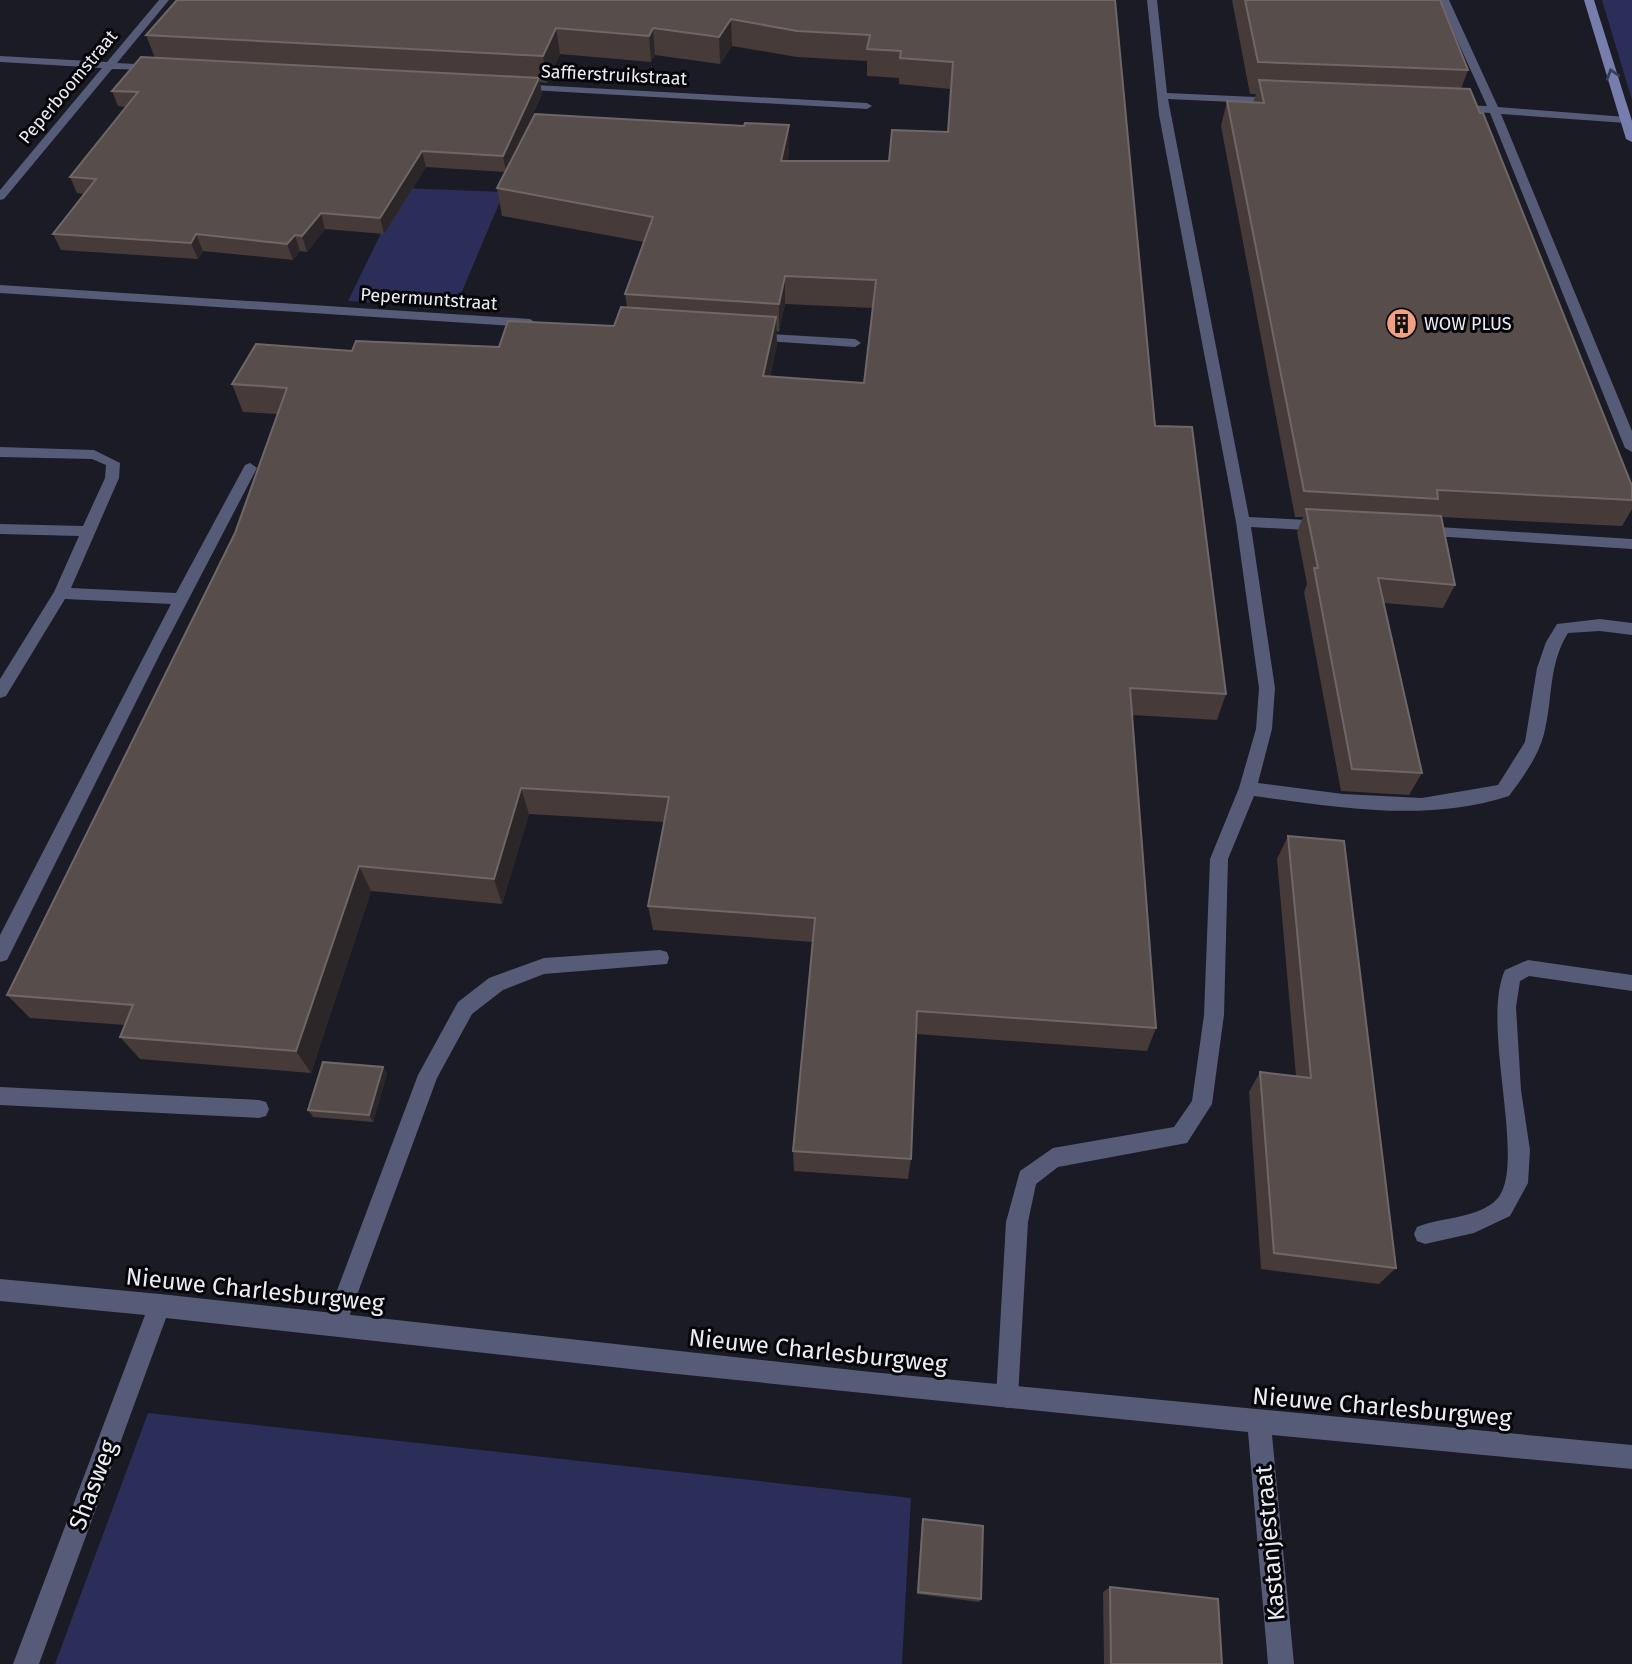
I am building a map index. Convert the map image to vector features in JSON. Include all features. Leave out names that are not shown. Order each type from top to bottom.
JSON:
[{"type":"street","name":"Peperboomstraat","points":[[0,197],[164,0]]},
{"type":"street","points":[[1007,1397],[1017,1222],[1027,1178],[1053,1158],[1180,1136],[1202,1104],[1214,1015],[1219,859],[1248,788],[1264,729],[1267,688],[1243,522],[1162,96],[1152,0]]},
{"type":"street","points":[[1444,0],[1494,110],[1632,448]]},
{"type":"street","points":[[1589,0],[1632,139]]},
{"type":"street","points":[[0,59],[164,69]]},
{"type":"street","name":"Saffierstruikstraat","points":[[508,87],[867,106]]},
{"type":"street","points":[[1162,96],[1287,101]]},
{"type":"street","points":[[1438,108],[1626,120]]},
{"type":"street","name":"Pepermuntstraat","points":[[0,289],[538,323]]},
{"type":"street","points":[[745,336],[855,344]]},
{"type":"street","points":[[0,452],[94,455],[113,463],[112,478],[61,593],[0,692]]},
{"type":"street","points":[[0,954],[250,468]]},
{"type":"street","points":[[1243,522],[1340,527]]},
{"type":"street","points":[[0,529],[88,531]]},
{"type":"street","points":[[1409,530],[1632,544]]},
{"type":"street","points":[[61,593],[182,599]]},
{"type":"street","points":[[1248,788],[1343,801],[1422,805],[1503,790],[1524,764],[1536,733],[1543,664],[1552,642],[1563,628],[1600,625],[1632,629]]},
{"type":"street","points":[[335,1325],[428,1076],[465,1008],[496,984],[544,966],[660,958]]},
{"type":"street","points":[[1425,1234],[1474,1223],[1503,1209],[1518,1183],[1520,1150],[1511,1090],[1506,1007],[1512,976],[1528,968],[1632,983]]},
{"type":"street","points":[[0,1096],[258,1109]]},
{"type":"street","name":"Nieuwe Charlesburgweg","points":[[0,1290],[1259,1423],[1632,1457]]},
{"type":"street","name":"Shasweg","points":[[26,1664],[160,1305]]},
{"type":"street","name":"Kastanjestraat","points":[[1259,1423],[1281,1664]]},
{"type":"shaded area","points":[[1602,0],[1632,0],[1632,100]]},
{"type":"shaded area","points":[[403,188],[504,192],[455,308],[348,301]]},
{"type":"shaded area","points":[[148,1413],[911,1498],[902,1664],[55,1664]]},
{"type":"building","points":[[177,0],[1115,0],[1155,426],[1192,427],[1226,694],[1130,688],[1156,1028],[917,1011],[911,1159],[793,1151],[815,918],[648,906],[669,797],[521,788],[494,879],[359,866],[296,1051],[120,1037],[133,1005],[7,995],[235,533],[287,388],[232,384],[256,344],[352,351],[356,341],[499,347],[508,321],[614,326],[621,307],[776,317],[763,376],[864,383],[876,280],[785,276],[779,304],[625,294],[653,217],[497,188],[535,114],[744,126],[745,123],[789,125],[781,161],[889,161],[892,130],[948,132],[953,62],[900,58],[901,51],[867,49],[870,35],[797,31],[731,19],[719,37],[653,28],[649,36],[556,28],[543,56],[146,35]]},
{"type":"building","points":[[1245,0],[1440,0],[1468,70],[1258,62]]},
{"type":"building","points":[[141,57],[539,78],[503,156],[422,151],[380,218],[321,213],[302,236],[295,235],[287,244],[196,234],[191,243],[53,234],[96,179],[70,177],[138,92],[112,91]]},
{"type":"building","name":"WOW PLUS","points":[[1259,80],[1470,89],[1480,113],[1483,113],[1632,486],[1632,500],[1437,490],[1438,499],[1304,491],[1227,101],[1264,103]]},
{"type":"building","points":[[1306,509],[1441,516],[1455,585],[1378,578],[1422,773],[1352,769],[1314,568],[1318,568]]},
{"type":"building","points":[[1288,836],[1344,841],[1396,1268],[1274,1253],[1260,1072],[1311,1078]]},
{"type":"building","points":[[323,1062],[383,1067],[369,1115],[308,1110]]},
{"type":"building","points":[[923,1519],[983,1526],[981,1599],[918,1592]]},
{"type":"building","points":[[1110,1587],[1218,1599],[1222,1664],[1111,1664]]},
{"type":"place","name":"WOW PLUS","points":[[1401,324]]}]
